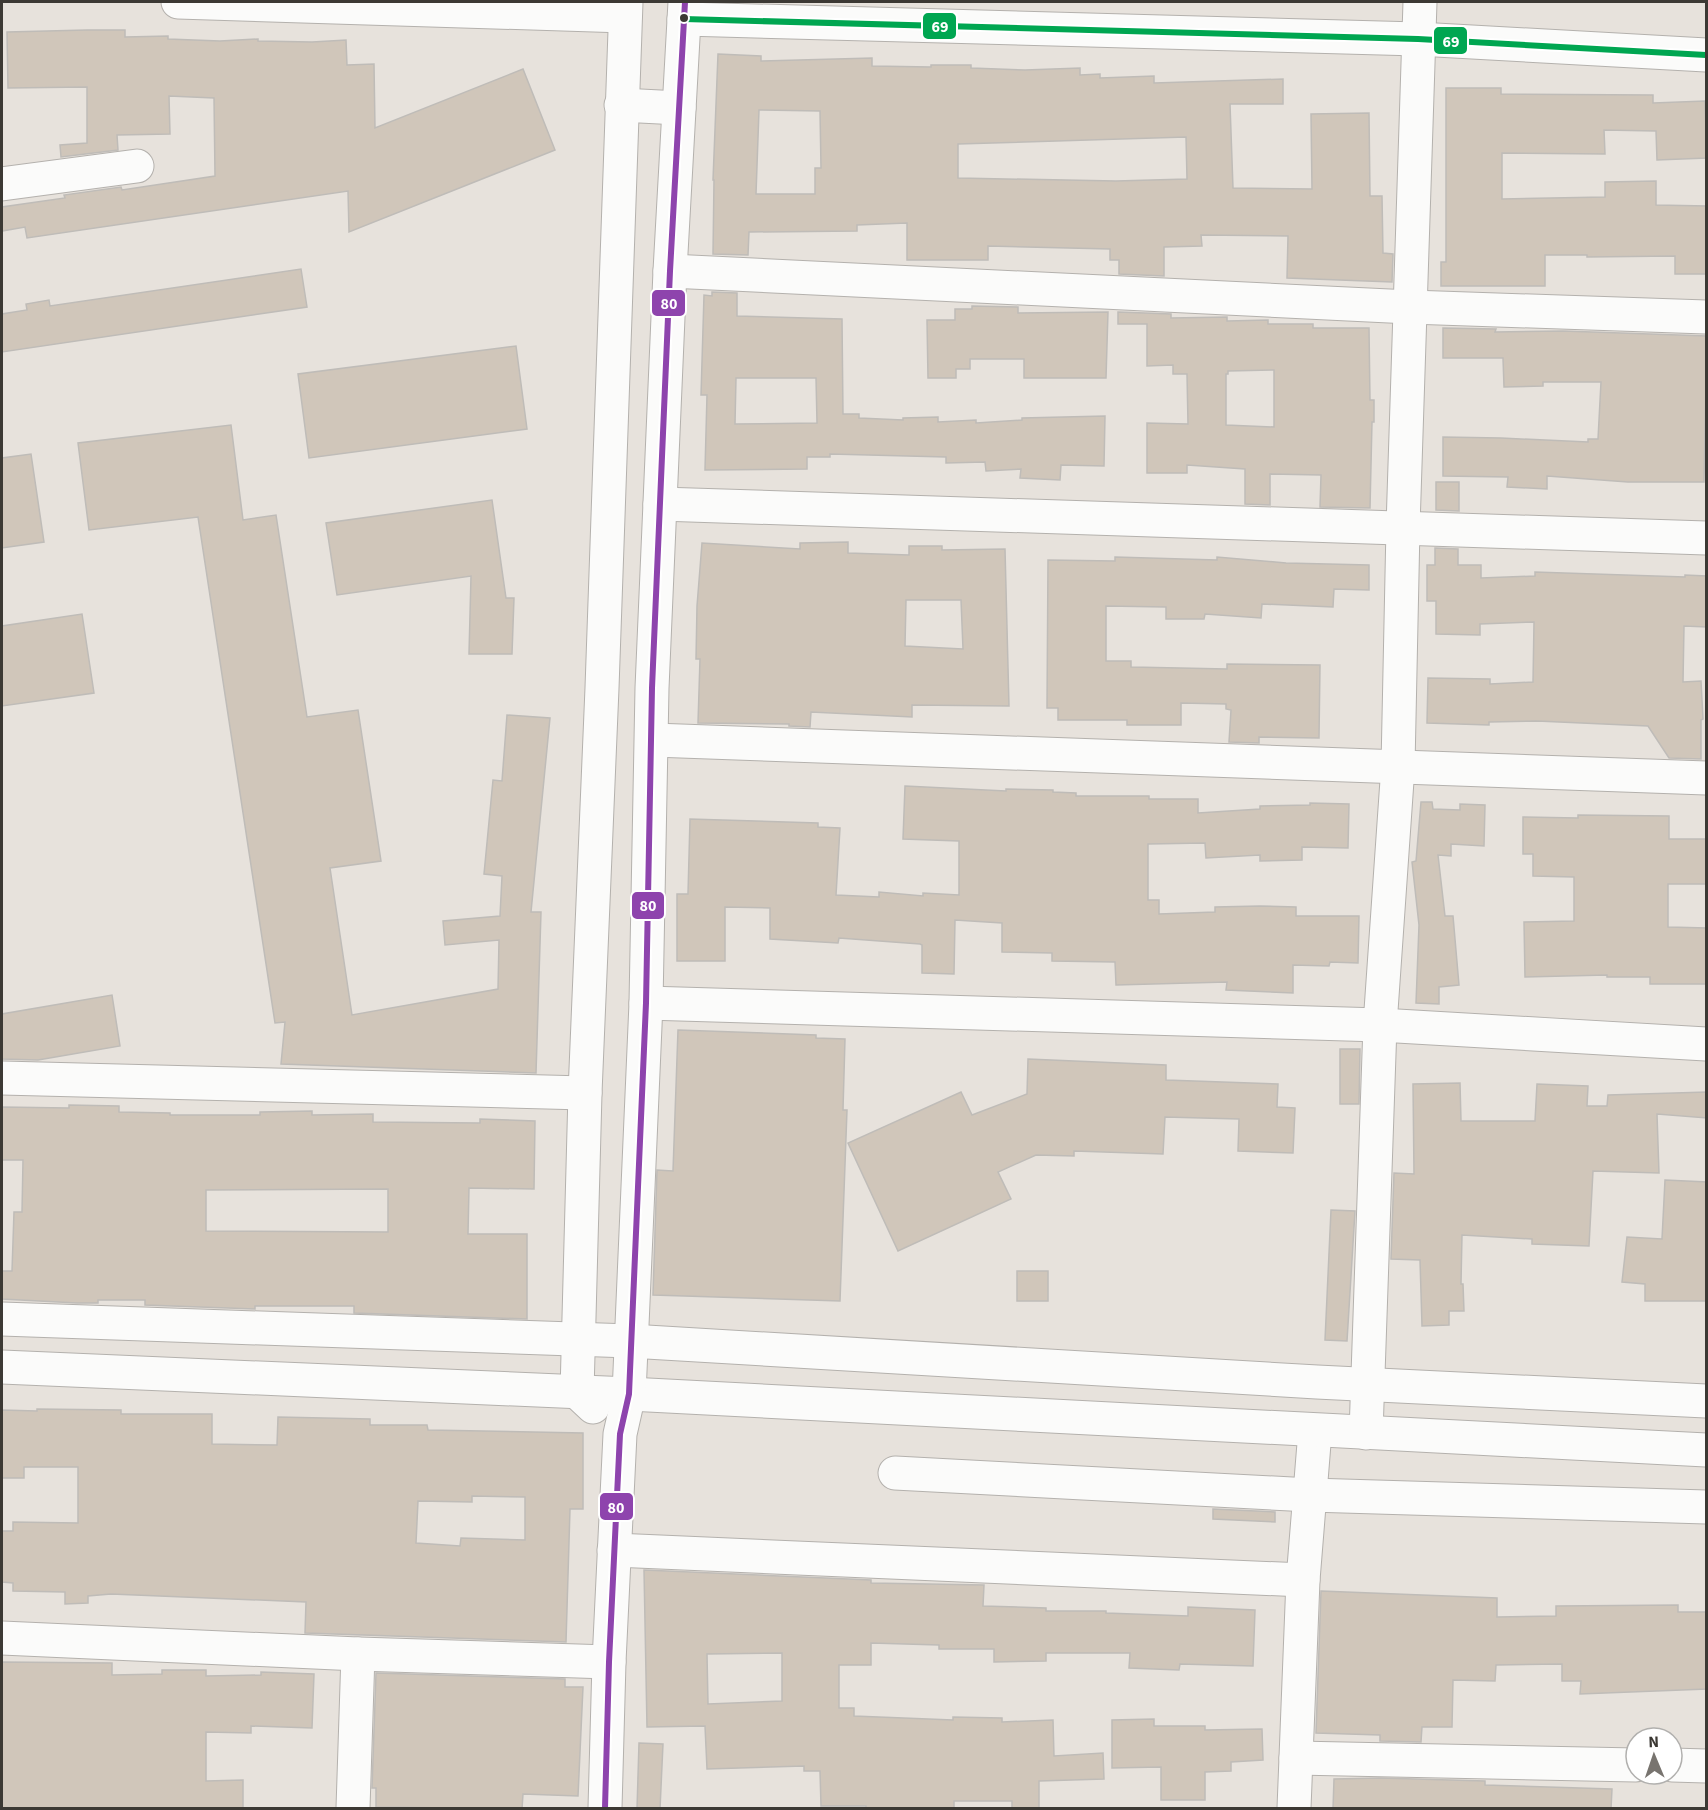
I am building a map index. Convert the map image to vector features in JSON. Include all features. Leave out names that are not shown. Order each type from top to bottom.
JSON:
[{"type":"street","points":[[178,2],[625,9],[602,688],[585,1093],[577,1392],[620,1434]]},
{"type":"street","points":[[1366,1433],[1380,1025],[1398,766],[1403,527],[1420,2]]},
{"type":"street","points":[[605,1809],[609,1662],[620,1434],[629,1394],[645,1004],[653,740],[652,688],[684,10],[1418,39],[1707,55]]},
{"type":"street","points":[[621,105],[679,108]]},
{"type":"street","points":[[2,184],[137,166]]},
{"type":"street","points":[[670,271],[1410,307],[1707,317]]},
{"type":"street","points":[[660,504],[1707,538]]},
{"type":"street","points":[[653,740],[1707,778]]},
{"type":"street","points":[[645,1004],[1380,1025],[1707,1044]]},
{"type":"street","points":[[2,1078],[585,1093]]},
{"type":"street","points":[[2,1319],[630,1341],[1366,1385],[1707,1401]]},
{"type":"street","points":[[2,1367],[629,1394],[1707,1450]]},
{"type":"street","points":[[1294,1809],[1303,1581],[1315,1431]]},
{"type":"street","points":[[895,1473],[1310,1495],[1707,1507]]},
{"type":"street","points":[[614,1550],[1303,1581]]},
{"type":"street","points":[[2,1638],[358,1654],[609,1662]]},
{"type":"street","points":[[353,1809],[358,1654]]},
{"type":"street","points":[[1296,1758],[1624,1765]]},
{"type":"street","points":[[1684,1765],[1707,1766]]},
{"type":"building","points":[[125,30],[125,37],[168,36],[168,39],[220,41],[258,39],[258,41],[312,42],[346,40],[347,65],[374,64],[375,128],[523,69],[555,150],[349,232],[348,191],[27,238],[25,227],[2,231],[2,207],[65,198],[64,195],[121,187],[122,190],[215,176],[214,98],[169,96],[170,134],[117,135],[118,150],[61,157],[60,145],[87,143],[87,87],[8,88],[7,32]]},
{"type":"building","points":[[718,54],[761,56],[761,61],[872,58],[872,66],[971,65],[971,68],[1025,70],[1080,68],[1080,75],[1100,74],[1100,78],[1154,76],[1154,83],[1283,79],[1283,104],[1230,104],[1233,188],[1312,189],[1311,114],[1369,113],[1370,196],[1382,196],[1383,253],[1393,254],[1392,282],[1287,278],[1288,236],[1201,235],[1202,246],[1164,247],[1164,276],[1119,274],[1119,260],[1110,260],[1110,249],[988,246],[988,260],[907,260],[907,223],[857,225],[857,231],[749,232],[748,255],[713,254],[713,180]],"holes":[[[759,110],[820,111],[821,168],[815,168],[815,194],[756,194]],[[1186,137],[1187,179],[1116,181],[958,178],[958,144]]]},
{"type":"building","points":[[1446,88],[1501,88],[1501,94],[1653,95],[1653,103],[1705,101],[1707,158],[1657,160],[1656,131],[1604,130],[1605,154],[1502,153],[1502,199],[1605,197],[1605,182],[1656,181],[1656,205],[1707,206],[1707,274],[1675,274],[1675,256],[1545,255],[1545,286],[1441,286],[1441,262],[1446,262]]},
{"type":"building","points":[[301,269],[307,307],[2,352],[2,314],[27,310],[26,304],[49,300],[50,306]]},
{"type":"building","points":[[712,292],[737,293],[737,316],[842,319],[843,414],[859,414],[859,418],[903,420],[903,418],[938,417],[938,422],[976,420],[976,423],[1022,420],[1022,418],[1105,416],[1104,466],[1061,465],[1060,480],[1020,478],[1021,469],[986,471],[985,462],[946,463],[946,457],[830,454],[830,457],[807,457],[807,469],[705,470],[707,395],[701,395],[704,295],[712,296]],"holes":[[[736,378],[816,378],[817,423],[735,424]]]},
{"type":"building","points":[[972,306],[1018,307],[1018,313],[1108,312],[1106,378],[1024,378],[1024,359],[970,359],[970,369],[956,369],[956,378],[928,378],[927,320],[955,320],[955,309],[972,309]]},
{"type":"building","points":[[1118,312],[1171,314],[1171,318],[1227,317],[1227,321],[1268,320],[1268,324],[1313,324],[1313,328],[1369,328],[1370,400],[1374,400],[1370,508],[1320,507],[1321,475],[1270,474],[1270,505],[1245,504],[1245,469],[1187,465],[1187,473],[1147,473],[1147,423],[1188,424],[1187,374],[1173,374],[1173,365],[1147,366],[1147,324],[1118,324]],"holes":[[[1274,370],[1274,427],[1226,425],[1226,374],[1228,371]]]},
{"type":"building","points":[[1443,328],[1496,329],[1495,332],[1563,331],[1707,336],[1704,482],[1628,482],[1547,476],[1547,489],[1507,487],[1508,477],[1443,476],[1443,437],[1588,442],[1588,439],[1598,439],[1601,382],[1543,382],[1543,386],[1504,387],[1503,358],[1443,358]]},
{"type":"building","points":[[516,346],[527,429],[309,458],[298,374]]},
{"type":"building","points":[[231,425],[243,520],[276,515],[307,717],[358,710],[381,861],[330,868],[352,1015],[498,989],[499,940],[445,945],[443,921],[500,916],[502,876],[484,874],[493,780],[502,781],[507,715],[550,718],[531,912],[541,912],[536,1073],[281,1064],[285,1022],[275,1023],[198,517],[89,530],[78,443]]},
{"type":"building","points":[[31,454],[44,542],[2,548],[2,458]]},
{"type":"building","points":[[1436,482],[1459,482],[1459,511],[1436,510]]},
{"type":"building","points":[[492,500],[506,598],[514,598],[512,654],[469,654],[471,576],[337,595],[326,523]]},
{"type":"building","points":[[848,542],[848,553],[909,555],[909,546],[942,546],[942,550],[1005,549],[1009,706],[912,705],[912,717],[811,712],[810,727],[789,726],[789,724],[698,723],[700,659],[696,659],[697,606],[702,543],[800,549],[800,543]],"holes":[[[906,600],[961,600],[963,649],[905,646]]]},
{"type":"building","points":[[1435,548],[1458,549],[1458,565],[1481,565],[1481,578],[1535,576],[1535,572],[1707,576],[1707,627],[1684,626],[1683,682],[1701,681],[1703,719],[1701,720],[1701,759],[1669,758],[1648,726],[1537,721],[1489,722],[1489,725],[1427,723],[1428,678],[1490,679],[1490,684],[1533,682],[1534,622],[1480,624],[1480,635],[1436,634],[1436,601],[1427,601],[1427,565],[1435,565]]},
{"type":"building","points":[[1115,557],[1217,560],[1217,557],[1286,563],[1369,565],[1369,590],[1334,589],[1333,607],[1262,604],[1261,618],[1205,614],[1204,619],[1166,619],[1166,607],[1106,606],[1106,661],[1131,661],[1131,667],[1227,669],[1227,664],[1320,665],[1319,738],[1259,737],[1259,743],[1229,742],[1231,710],[1226,709],[1226,704],[1181,703],[1181,725],[1127,725],[1127,720],[1058,720],[1058,708],[1047,708],[1048,560],[1115,561]]},
{"type":"building","points":[[82,614],[94,693],[2,706],[2,626]]},
{"type":"building","points":[[905,786],[1006,791],[1006,789],[1053,790],[1053,792],[1076,793],[1076,796],[1198,799],[1198,813],[1260,809],[1260,806],[1310,805],[1310,803],[1349,804],[1348,848],[1302,847],[1302,860],[1260,861],[1260,855],[1206,858],[1205,843],[1148,844],[1148,900],[1159,900],[1159,914],[1215,912],[1215,907],[1260,906],[1296,907],[1296,916],[1359,916],[1358,963],[1330,962],[1329,966],[1293,965],[1293,993],[1226,990],[1227,982],[1116,985],[1115,962],[1052,961],[1052,953],[1002,952],[1002,923],[955,920],[954,974],[922,973],[922,945],[920,944],[839,938],[838,943],[770,939],[770,908],[725,907],[725,961],[677,961],[677,894],[688,894],[690,819],[818,823],[818,827],[840,828],[836,895],[879,897],[879,892],[923,896],[923,893],[959,895],[959,841],[903,839]]},
{"type":"building","points":[[1421,802],[1432,802],[1433,809],[1460,810],[1460,804],[1485,805],[1484,846],[1451,844],[1451,856],[1438,855],[1445,916],[1453,916],[1459,985],[1439,987],[1439,1004],[1416,1003],[1419,925],[1412,862],[1416,861]]},
{"type":"building","points":[[1578,815],[1669,816],[1669,839],[1707,839],[1707,884],[1668,884],[1668,927],[1707,928],[1707,984],[1650,984],[1650,977],[1607,977],[1607,975],[1525,977],[1524,922],[1574,921],[1574,877],[1533,876],[1533,854],[1523,854],[1523,817],[1578,818]]},
{"type":"building","points":[[112,995],[120,1046],[38,1060],[2,1059],[2,1014]]},
{"type":"building","points":[[678,1030],[816,1035],[816,1038],[845,1039],[843,1110],[847,1110],[840,1301],[653,1295],[657,1170],[673,1171]]},
{"type":"building","points":[[1340,1049],[1360,1049],[1359,1104],[1340,1104]]},
{"type":"building","points":[[1028,1059],[1166,1065],[1166,1080],[1278,1084],[1277,1107],[1295,1108],[1293,1153],[1238,1151],[1239,1119],[1165,1117],[1163,1154],[1074,1151],[1074,1156],[1036,1155],[998,1172],[1011,1199],[898,1251],[848,1143],[961,1092],[972,1115],[1027,1094]]},
{"type":"building","points":[[1460,1083],[1461,1121],[1535,1121],[1537,1084],[1588,1086],[1587,1106],[1607,1106],[1608,1095],[1707,1092],[1707,1118],[1657,1114],[1659,1173],[1593,1171],[1589,1246],[1532,1244],[1532,1239],[1462,1235],[1461,1284],[1463,1284],[1464,1311],[1449,1311],[1449,1325],[1422,1326],[1420,1260],[1391,1259],[1394,1173],[1414,1174],[1413,1084]]},
{"type":"building","points":[[69,1105],[119,1106],[119,1112],[170,1113],[170,1115],[260,1115],[260,1112],[312,1111],[312,1115],[373,1114],[373,1122],[480,1123],[480,1119],[535,1121],[534,1189],[469,1188],[468,1234],[527,1234],[527,1319],[354,1313],[354,1306],[255,1306],[255,1309],[145,1305],[145,1300],[98,1300],[98,1303],[77,1303],[2,1299],[2,1271],[12,1271],[14,1212],[22,1212],[23,1160],[2,1160],[2,1107],[69,1108]],"holes":[[[388,1189],[388,1232],[206,1231],[206,1190]]]},
{"type":"building","points":[[1665,1180],[1707,1182],[1707,1301],[1645,1301],[1645,1284],[1622,1282],[1627,1237],[1662,1239]]},
{"type":"building","points":[[1331,1210],[1355,1211],[1347,1341],[1325,1340]]},
{"type":"building","points":[[1017,1271],[1048,1271],[1048,1301],[1017,1301]]},
{"type":"building","points":[[37,1409],[121,1410],[121,1414],[212,1414],[212,1444],[277,1445],[278,1417],[370,1419],[370,1425],[427,1425],[428,1430],[583,1433],[583,1509],[570,1509],[566,1642],[305,1633],[306,1602],[111,1594],[88,1596],[88,1603],[65,1604],[65,1592],[13,1591],[13,1583],[2,1582],[2,1531],[13,1531],[13,1522],[78,1523],[78,1467],[24,1467],[24,1478],[2,1478],[2,1410],[37,1411]],"holes":[[[472,1496],[525,1497],[525,1540],[461,1538],[460,1546],[416,1543],[418,1501],[472,1502]]]},
{"type":"building","points":[[1213,1509],[1275,1512],[1275,1522],[1213,1519]]},
{"type":"building","points":[[644,1570],[871,1580],[871,1583],[984,1585],[983,1606],[1046,1608],[1046,1611],[1106,1611],[1106,1613],[1188,1616],[1188,1607],[1255,1610],[1253,1666],[1180,1664],[1179,1670],[1129,1668],[1130,1653],[1046,1653],[1046,1661],[994,1662],[994,1649],[939,1649],[939,1645],[871,1643],[871,1665],[839,1665],[839,1708],[854,1708],[854,1716],[953,1720],[953,1717],[1002,1718],[1002,1722],[1053,1720],[1054,1756],[1103,1753],[1104,1779],[1039,1781],[1039,1809],[1012,1809],[1012,1801],[954,1801],[954,1809],[866,1809],[866,1806],[821,1806],[820,1771],[804,1771],[804,1766],[707,1769],[705,1726],[647,1727]],"holes":[[[782,1653],[782,1701],[708,1704],[707,1654]]]},
{"type":"building","points":[[1321,1591],[1497,1598],[1497,1617],[1556,1616],[1556,1606],[1678,1605],[1678,1612],[1707,1612],[1707,1689],[1580,1694],[1581,1681],[1562,1681],[1562,1664],[1496,1665],[1495,1681],[1453,1680],[1452,1727],[1422,1727],[1421,1742],[1380,1741],[1380,1735],[1316,1733]]},
{"type":"building","points":[[2,1662],[112,1663],[112,1675],[162,1674],[162,1670],[206,1670],[206,1676],[261,1675],[261,1672],[314,1674],[312,1728],[251,1726],[251,1733],[206,1732],[206,1781],[243,1780],[243,1809],[2,1809]]},
{"type":"building","points":[[376,1673],[565,1679],[565,1687],[583,1687],[578,1796],[523,1794],[522,1809],[376,1807],[376,1788],[372,1788]]},
{"type":"building","points":[[1154,1719],[1154,1726],[1205,1726],[1205,1730],[1262,1729],[1263,1760],[1231,1762],[1231,1771],[1205,1772],[1205,1800],[1161,1800],[1161,1767],[1112,1768],[1112,1720]]},
{"type":"building","points":[[639,1743],[663,1744],[660,1809],[637,1809]]},
{"type":"building","points":[[1334,1779],[1485,1781],[1485,1785],[1612,1789],[1611,1809],[1333,1809]]},
{"type":"transit line","name":"80","points":[[605,1808],[609,1662],[620,1434],[629,1394],[646,1003],[652,688],[670,271],[685,2]]},
{"type":"transit line","name":"69","points":[[684,19],[1418,39],[1706,55]]}]
